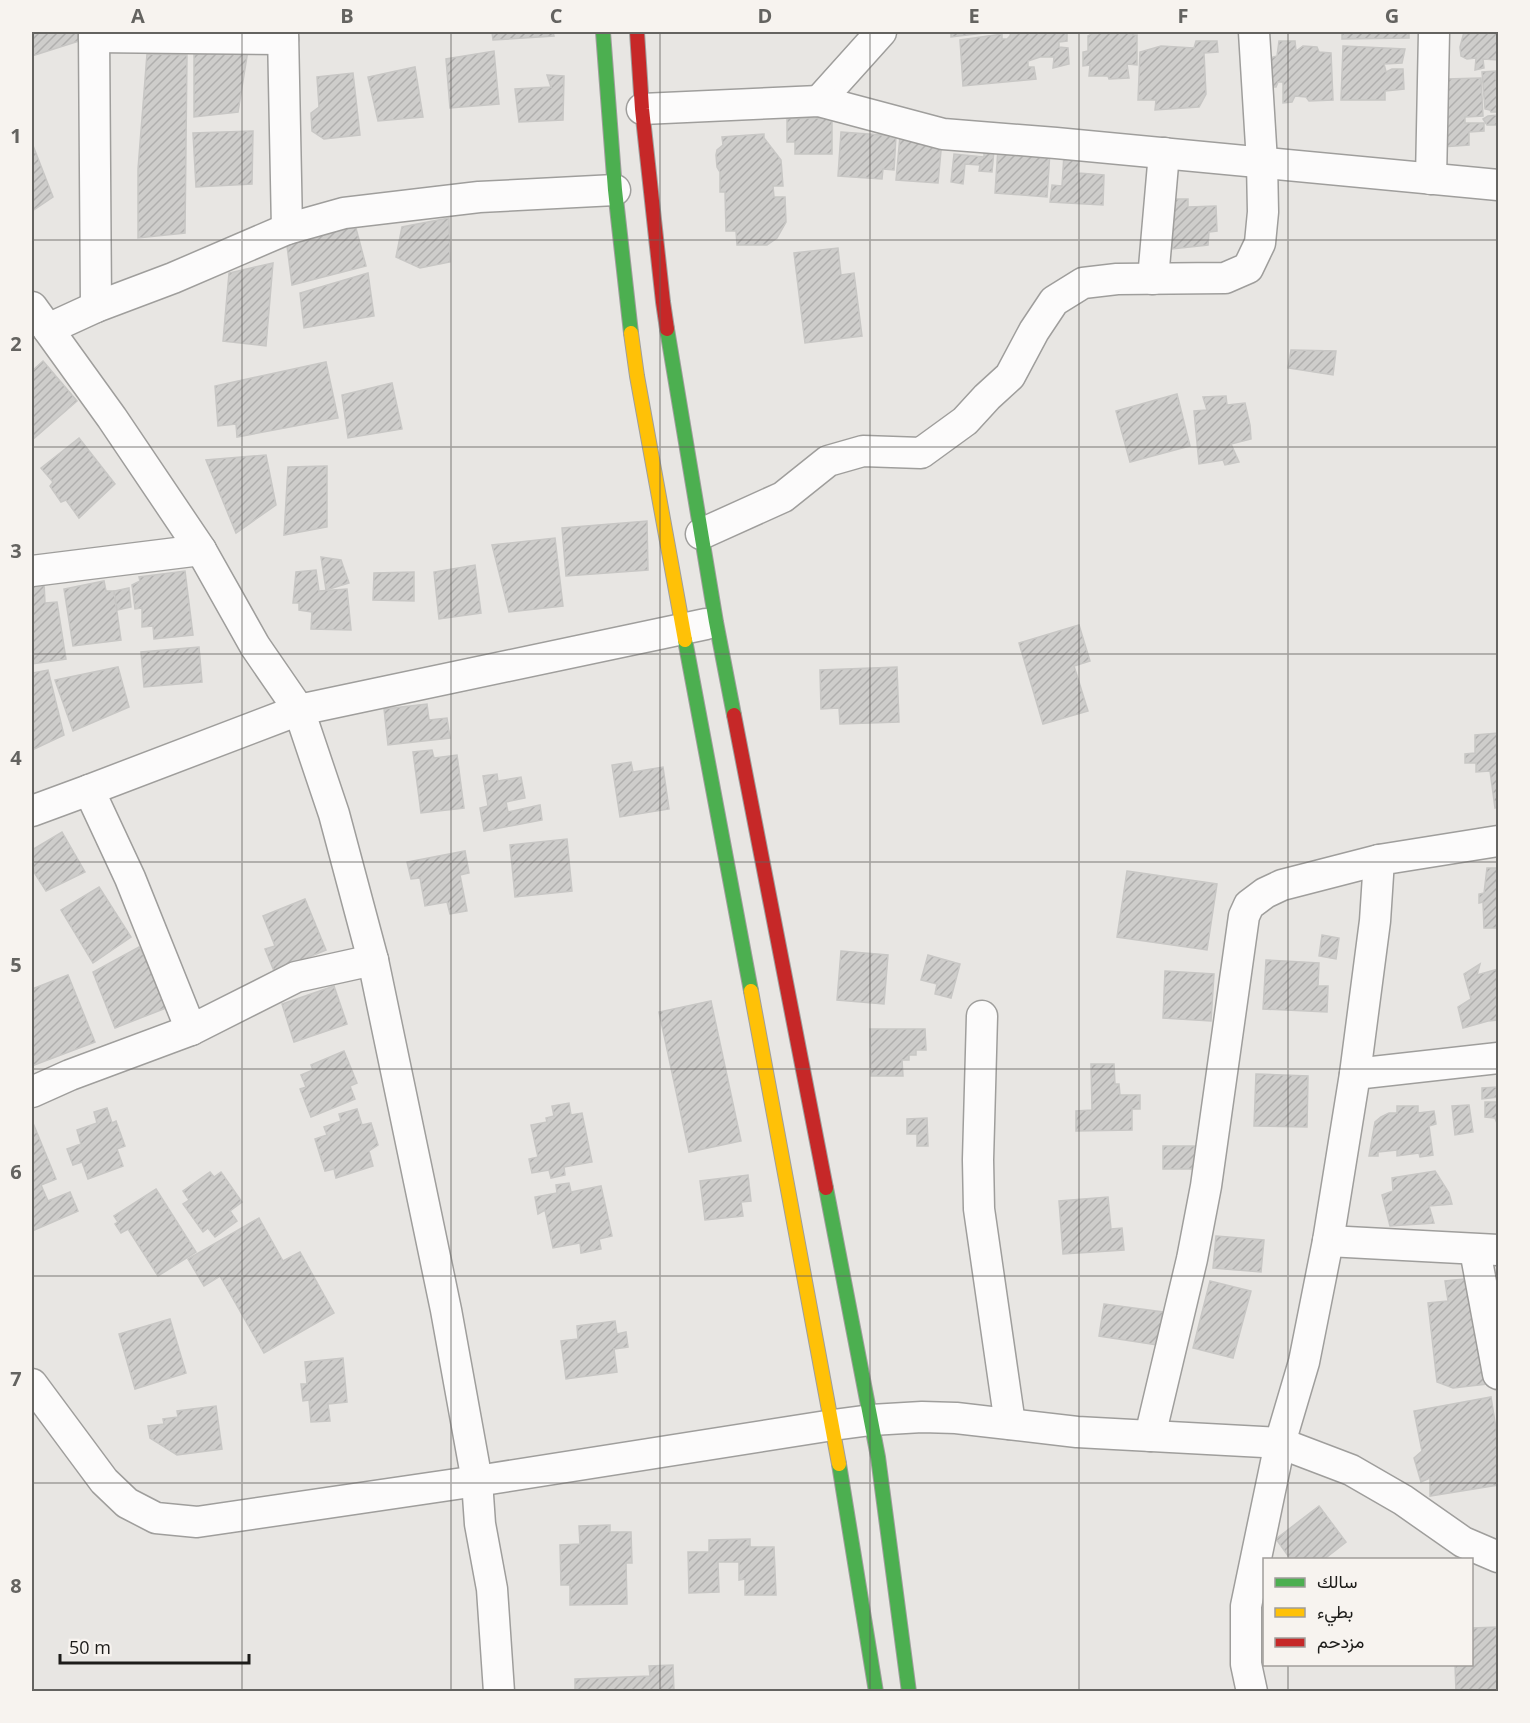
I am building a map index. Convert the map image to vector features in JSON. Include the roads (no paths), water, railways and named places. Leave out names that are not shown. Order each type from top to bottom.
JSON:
[{"type":"street","points":[[603,32],[615,190],[637,376],[682,629],[833,1425],[876,1692]]},
{"type":"street","points":[[637,32],[654,233],[701,534],[716,622],[878,1457],[909,1692]]},
{"type":"street","points":[[819,101],[881,32]]},
{"type":"street","points":[[701,534],[783,498],[828,461],[863,451],[921,453],[965,421],[1010,376],[1034,331],[1054,301],[1083,283],[1117,279],[1225,278],[1248,268],[1260,243],[1263,212],[1254,32]]},
{"type":"street","points":[[1431,178],[1434,32]]},
{"type":"street","points":[[96,307],[94,34],[283,35],[287,229]]},
{"type":"street","points":[[642,109],[819,101],[943,134],[1498,184]]},
{"type":"street","points":[[1153,279],[1164,153]]},
{"type":"street","points":[[499,1692],[492,1588],[480,1524],[477,1481],[446,1310],[373,960],[334,814],[299,710],[255,646],[201,550],[112,418],[40,318],[96,307],[173,278],[287,229],[344,213],[478,197],[615,190]]},
{"type":"street","points":[[32,571],[201,550]]},
{"type":"street","points":[[32,811],[299,710],[716,622]]},
{"type":"street","points":[[89,790],[129,879],[190,1030]]},
{"type":"street","points":[[1150,1436],[1192,1259],[1206,1186],[1244,916],[1249,905],[1265,893],[1282,885],[1379,860],[1498,841]]},
{"type":"street","points":[[1252,1692],[1246,1664],[1246,1606],[1280,1443],[1304,1362],[1328,1242],[1355,1074],[1375,921],[1379,860]]},
{"type":"street","points":[[32,1092],[70,1075],[190,1030],[296,977],[373,960]]},
{"type":"street","points":[[982,1016],[979,1209],[1010,1424]]},
{"type":"street","points":[[1355,1074],[1498,1058]]},
{"type":"street","points":[[1328,1242],[1487,1250],[1498,1374]]},
{"type":"street","points":[[32,1384],[104,1481],[127,1503],[156,1518],[197,1522],[833,1425],[922,1417],[956,1418],[1077,1432],[1280,1443],[1351,1470],[1403,1500],[1463,1542],[1492,1550]]}]
